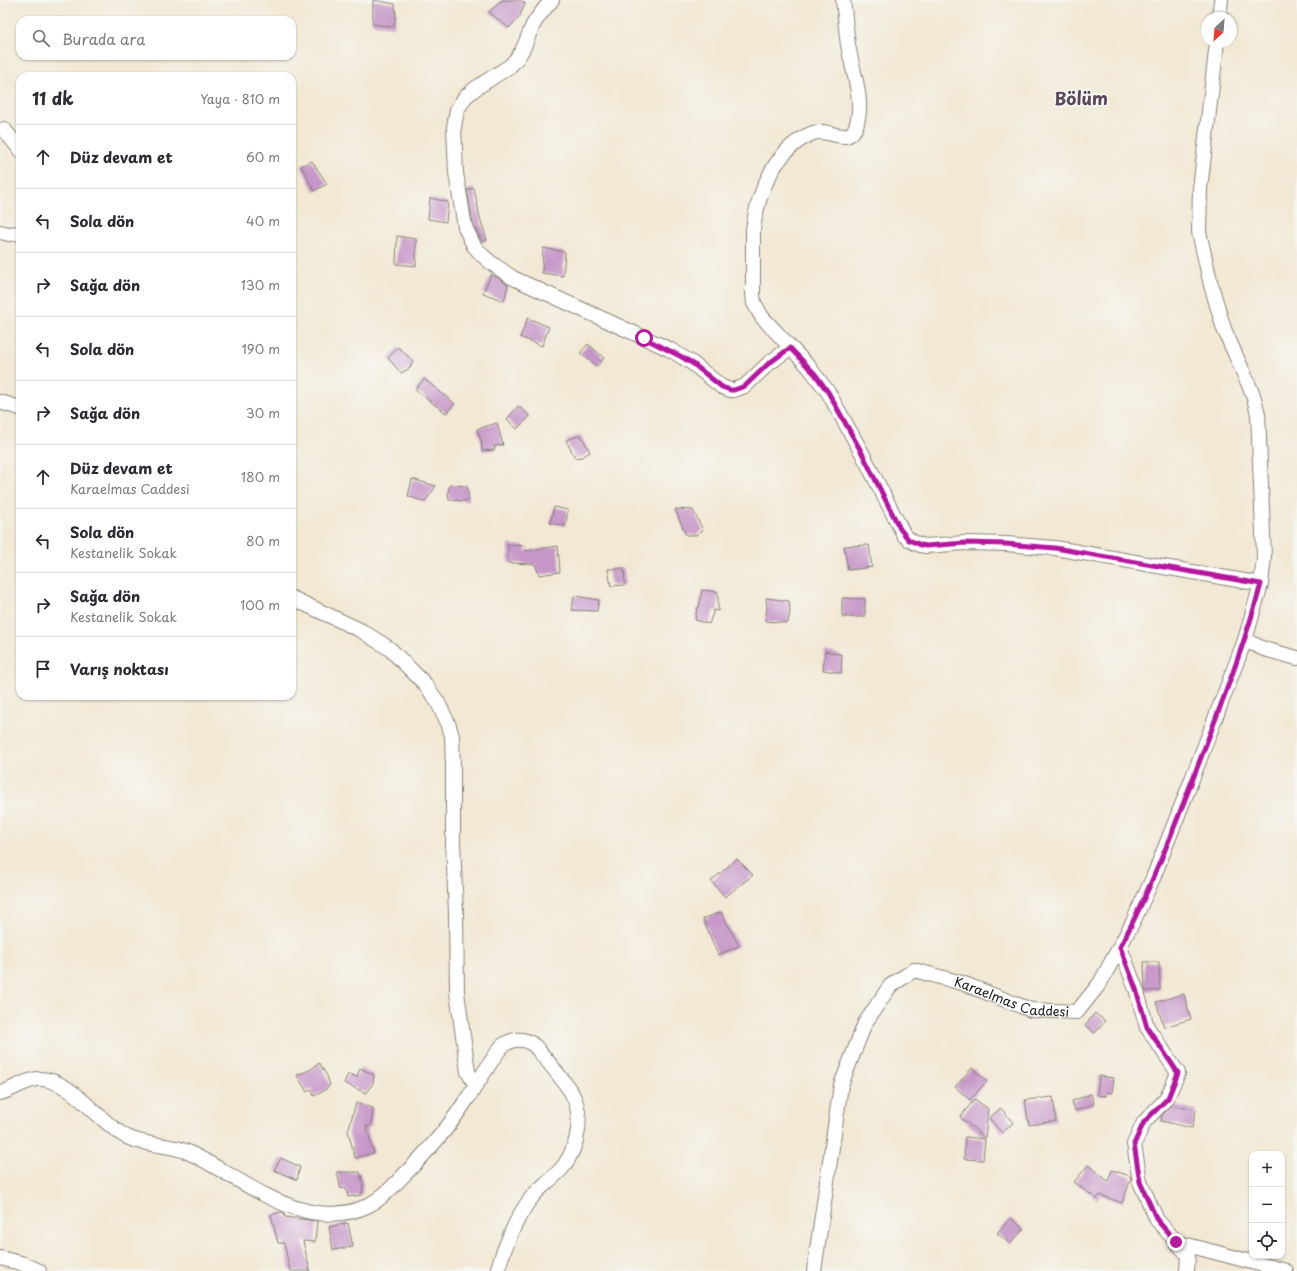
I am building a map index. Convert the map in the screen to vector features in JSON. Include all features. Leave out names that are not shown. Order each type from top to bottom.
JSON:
[{"type":"street","points":[[552,0],[538,16],[524,49],[515,61],[510,66],[470,92],[457,110],[454,127],[456,173],[465,227],[474,246],[490,262],[513,278],[669,349],[692,363],[722,387],[730,390],[738,390],[745,386],[768,364],[790,348]]},
{"type":"street","points":[[843,0],[848,46],[860,107],[857,123],[851,133],[846,136],[840,137],[823,131],[807,137],[785,152],[777,163],[760,198],[754,218],[752,285],[754,303],[762,317],[815,374],[828,392],[862,453],[900,529],[909,540],[926,546],[965,543],[1006,544],[1055,548],[1261,584]]},
{"type":"street","points":[[1221,12],[1222,0]]},
{"type":"street","name":"Karaelmas Caddesi","points":[[814,1271],[842,1085],[865,1023],[890,986],[914,970],[962,983],[1031,1010],[1077,1012],[1100,983],[1133,922],[1153,878],[1245,640],[1261,584],[1264,557],[1258,414],[1248,383],[1224,329],[1211,286],[1199,232],[1200,189],[1216,48]]},
{"type":"street","points":[[4,129],[16,145]]},
{"type":"street","points":[[0,232],[16,233]]},
{"type":"street","points":[[0,402],[16,407]]},
{"type":"street","points":[[296,600],[362,631],[390,650],[428,688],[437,701],[448,723],[452,736],[457,992],[468,1072],[472,1079],[477,1082]]},
{"type":"street","points":[[1245,640],[1264,649],[1297,658]]},
{"type":"street","points":[[1120,947],[1136,989],[1147,1027],[1178,1073],[1168,1098],[1144,1122],[1134,1144],[1140,1182],[1157,1220],[1188,1255],[1187,1271]]},
{"type":"street","points":[[0,1093],[6,1092],[29,1080],[37,1079],[53,1081],[68,1089],[126,1137],[144,1144],[180,1149],[189,1152],[278,1201],[303,1210],[329,1214],[354,1210],[366,1206],[384,1195],[430,1148],[447,1128],[502,1046],[512,1040],[518,1039],[528,1041],[536,1046],[571,1093],[578,1113],[577,1135],[572,1153],[561,1168],[532,1196],[511,1234],[496,1271]]},
{"type":"street","points":[[1176,1242],[1286,1271]]},
{"type":"street","points":[[0,1258],[21,1263],[39,1271]]},
{"type":"building","points":[[373,0],[395,4],[396,15],[394,27],[372,24]]},
{"type":"building","points":[[502,0],[520,0],[525,3],[520,16],[509,28],[489,12]]},
{"type":"building","points":[[312,161],[327,184],[314,191],[301,166]]},
{"type":"building","points":[[474,188],[480,218],[487,240],[482,242],[473,224],[467,190]]},
{"type":"building","points":[[430,198],[448,202],[446,222],[428,219]]},
{"type":"building","points":[[397,236],[416,239],[416,266],[396,264]]},
{"type":"building","points":[[543,248],[565,252],[563,276],[542,273]]},
{"type":"building","points":[[491,275],[508,285],[504,301],[483,293]]},
{"type":"building","points":[[528,318],[549,327],[542,346],[520,337]]},
{"type":"building","points":[[588,344],[604,358],[597,366],[580,353]]},
{"type":"building","points":[[398,347],[413,361],[410,368],[401,373],[388,358]]},
{"type":"building","points":[[424,379],[455,404],[446,413],[415,390]]},
{"type":"building","points":[[518,406],[530,416],[517,429],[507,419]]},
{"type":"building","points":[[497,423],[503,445],[494,446],[495,450],[482,451],[481,440],[477,429]]},
{"type":"building","points":[[581,435],[590,452],[582,457],[575,458],[566,440]]},
{"type":"building","points":[[412,479],[436,486],[425,502],[408,496]]},
{"type":"building","points":[[450,485],[467,486],[469,501],[449,500],[448,492]]},
{"type":"building","points":[[554,507],[568,510],[565,526],[550,523]]},
{"type":"building","points":[[675,509],[693,510],[703,530],[696,535],[686,535]]},
{"type":"building","points":[[508,545],[525,546],[526,551],[558,546],[560,572],[539,575],[535,564],[508,563]]},
{"type":"building","points":[[869,545],[872,567],[848,570],[844,546]]},
{"type":"building","points":[[624,568],[625,585],[611,586],[608,569]]},
{"type":"building","points":[[702,590],[718,592],[718,611],[714,610],[709,624],[695,620]]},
{"type":"building","points":[[574,596],[599,600],[597,611],[572,610]]},
{"type":"building","points":[[766,598],[789,601],[790,611],[788,623],[765,621],[767,609]]},
{"type":"building","points":[[842,598],[865,599],[865,617],[842,617]]},
{"type":"building","points":[[825,651],[842,655],[841,673],[823,670]]},
{"type":"building","points":[[737,859],[753,875],[725,897],[711,881]]},
{"type":"building","points":[[721,912],[739,946],[718,955],[703,919]]},
{"type":"building","points":[[1144,962],[1159,962],[1160,990],[1145,991]]},
{"type":"building","points":[[1184,994],[1191,1019],[1164,1027],[1156,1002]]},
{"type":"building","points":[[1095,1013],[1105,1021],[1095,1033],[1085,1025]]},
{"type":"building","points":[[319,1063],[327,1076],[330,1085],[324,1091],[314,1096],[311,1089],[307,1092],[297,1075],[310,1070]]},
{"type":"building","points":[[360,1068],[374,1075],[373,1083],[366,1093],[344,1083],[348,1074],[357,1077]]},
{"type":"building","points":[[972,1068],[987,1081],[970,1100],[955,1087]]},
{"type":"building","points":[[1099,1076],[1114,1078],[1112,1093],[1107,1092],[1106,1096],[1097,1095]]},
{"type":"building","points":[[1091,1094],[1094,1104],[1075,1111],[1072,1101]]},
{"type":"building","points":[[1053,1097],[1056,1121],[1029,1125],[1025,1100]]},
{"type":"building","points":[[975,1099],[988,1109],[985,1138],[960,1117]]},
{"type":"building","points":[[356,1103],[373,1108],[371,1127],[366,1126],[374,1153],[355,1158],[348,1131]]},
{"type":"building","points":[[1172,1105],[1196,1110],[1192,1128],[1161,1121],[1162,1115]]},
{"type":"building","points":[[1001,1108],[1013,1123],[1002,1133],[989,1118]]},
{"type":"building","points":[[965,1137],[985,1139],[983,1160],[964,1159]]},
{"type":"building","points":[[281,1158],[300,1167],[297,1180],[274,1170]]},
{"type":"building","points":[[1088,1165],[1108,1181],[1112,1170],[1130,1176],[1131,1179],[1122,1203],[1100,1195],[1097,1199],[1074,1182]]},
{"type":"building","points":[[337,1172],[360,1172],[363,1184],[362,1195],[348,1197],[346,1188],[341,1189]]},
{"type":"building","points":[[281,1212],[284,1213],[285,1217],[317,1221],[315,1242],[303,1241],[310,1271],[290,1271],[284,1243],[278,1243],[271,1215]]},
{"type":"building","points":[[1011,1218],[1024,1229],[1010,1244],[997,1233]]},
{"type":"building","points":[[348,1223],[353,1247],[333,1250],[329,1227]]},
{"type":"district","name":"Bölüm","points":[[1081,99]]},
{"type":"route","points":[[644,338],[669,349],[692,363],[722,387],[730,390],[738,390],[745,386],[768,364],[790,348],[815,374],[828,392],[862,453],[900,529],[909,540],[915,543],[926,546],[965,543],[1006,544],[1055,548],[1261,584],[1245,640],[1189,788],[1153,878],[1120,947],[1136,989],[1147,1027],[1178,1073],[1168,1098],[1144,1122],[1134,1144],[1140,1182],[1157,1220],[1176,1242]]}]
